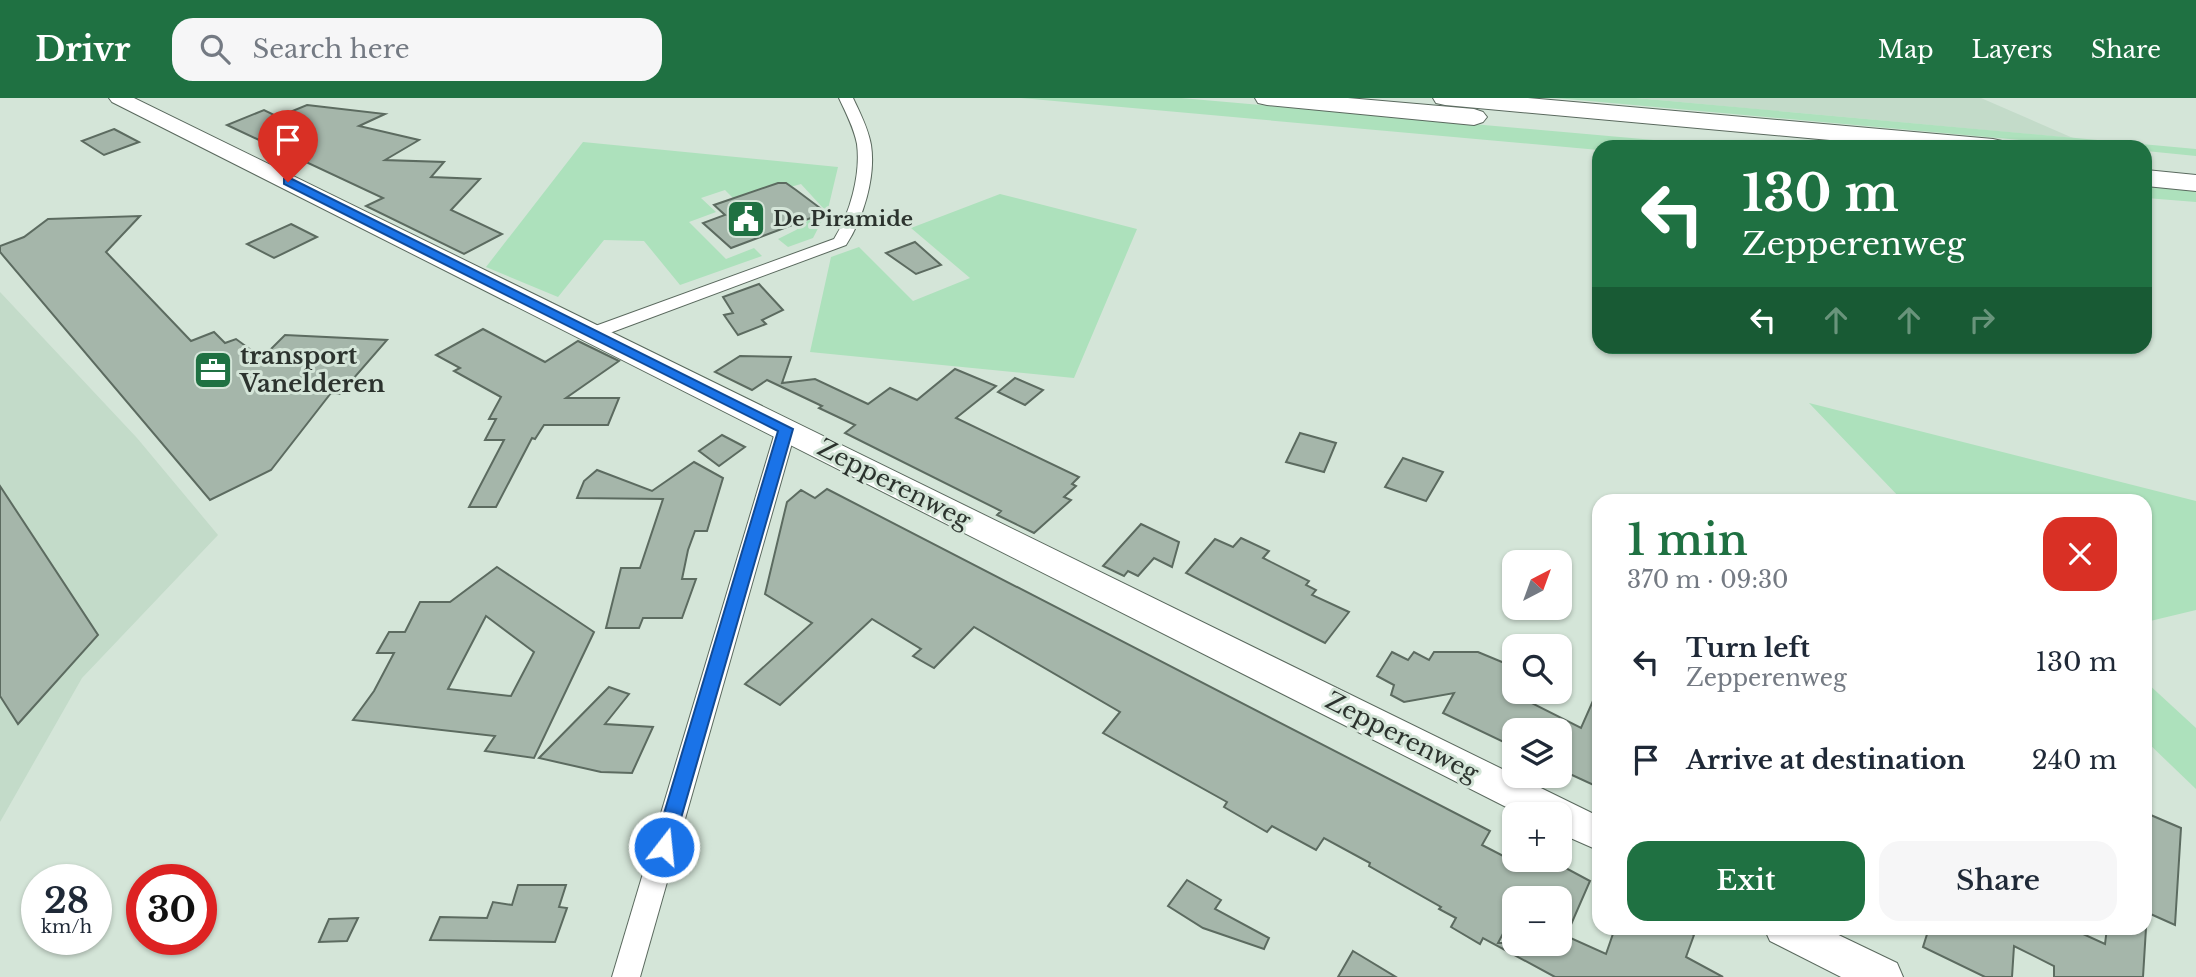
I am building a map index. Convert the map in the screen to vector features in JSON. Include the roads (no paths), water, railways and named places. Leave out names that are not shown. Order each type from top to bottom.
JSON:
[{"type":"highway","points":[[1267,98],[1728,140]]},
{"type":"highway","points":[[1445,98],[1915,140]]},
{"type":"highway","points":[[2152,161],[2196,165]]},
{"type":"highway","points":[[2152,179],[2196,183]]},
{"type":"street","name":"Zepperenweg","points":[[119,98],[1532,802]]},
{"type":"street","points":[[593,333],[840,242],[847,232],[864,166],[865,149],[862,133],[846,98]]},
{"type":"street","points":[[626,977],[786,429]]},
{"type":"street","name":"Zepperenweg","points":[[1572,822],[1592,831]]},
{"type":"street","points":[[1798,935],[1884,977]]},
{"type":"place","name":"De Piramide","points":[[746,219]]},
{"type":"place","name":"transport Vanelderen","points":[[213,370]]}]
